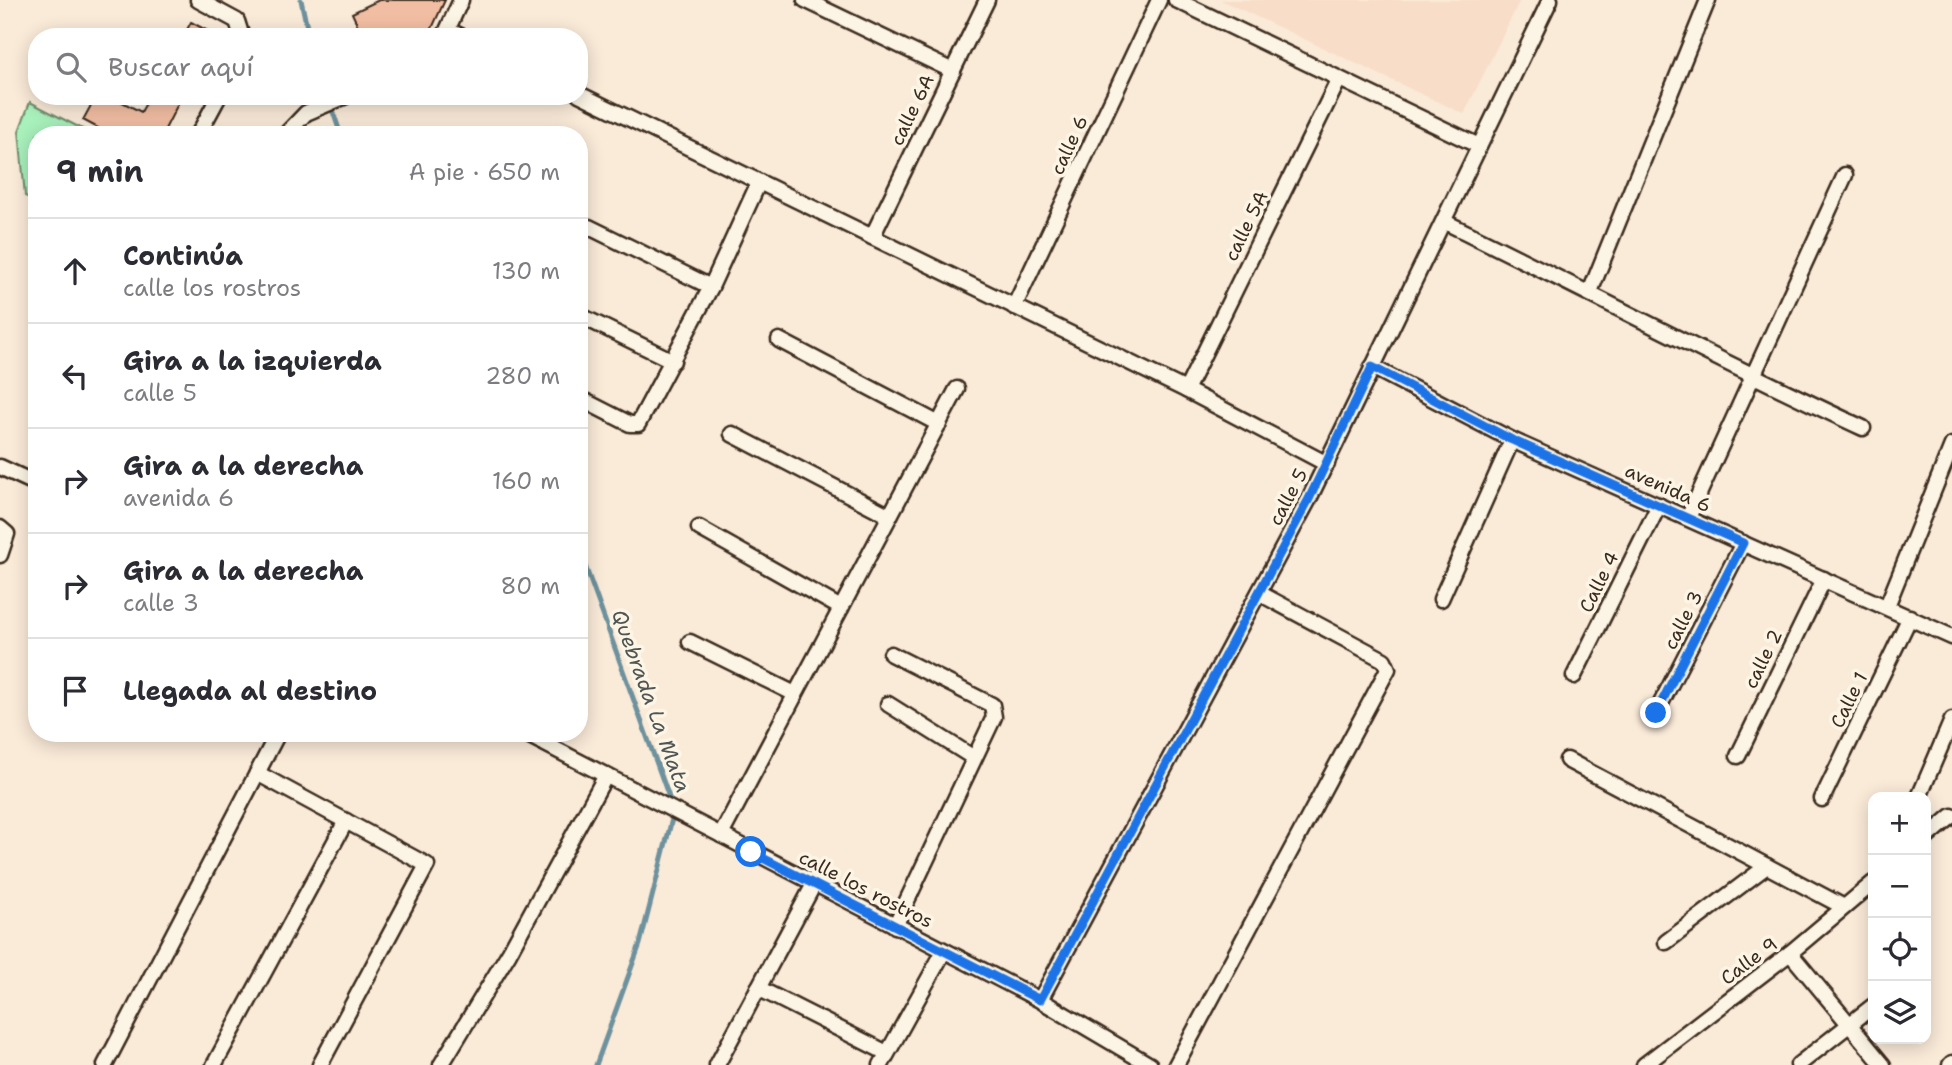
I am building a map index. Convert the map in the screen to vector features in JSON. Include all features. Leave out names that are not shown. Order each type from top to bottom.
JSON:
[{"type":"street","points":[[198,0],[237,21],[239,28]]},
{"type":"street","points":[[448,28],[461,0]]},
{"type":"street","points":[[805,0],[953,71]]},
{"type":"street","name":"calle 6A","points":[[872,237],[987,0]]},
{"type":"street","name":"calle 6","points":[[1014,307],[1159,0]]},
{"type":"street","points":[[1176,0],[1479,146]]},
{"type":"street","name":"calle 5","points":[[1040,1000],[1327,464],[1550,0]]},
{"type":"street","points":[[1590,292],[1708,0]]},
{"type":"street","name":"calle 5A","points":[[1186,390],[1339,79]]},
{"type":"street","points":[[588,98],[1186,390],[1327,464]]},
{"type":"street","points":[[203,126],[214,105]]},
{"type":"street","points":[[294,126],[306,113],[325,105]]},
{"type":"street","points":[[1688,518],[1845,175]]},
{"type":"street","points":[[588,403],[630,424],[638,424],[711,288],[759,182]]},
{"type":"street","points":[[1445,222],[1590,292],[1754,378],[1863,428]]},
{"type":"street","points":[[589,227],[711,288]]},
{"type":"street","points":[[588,319],[673,361]]},
{"type":"street","points":[[779,340],[939,424]]},
{"type":"street","name":"avenida 6","points":[[1372,367],[1512,440],[1952,637]]},
{"type":"street","points":[[721,835],[957,389]]},
{"type":"street","points":[[732,434],[890,516]]},
{"type":"street","points":[[1441,600],[1512,440]]},
{"type":"street","points":[[1887,606],[1952,445]]},
{"type":"street","points":[[0,467],[28,480]]},
{"type":"street","name":"Calle 4","points":[[1574,676],[1659,505]]},
{"type":"street","points":[[0,528],[8,534],[8,540],[0,555]]},
{"type":"street","points":[[699,528],[841,608]]},
{"type":"street","name":"calle 3","points":[[1656,713],[1743,543]]},
{"type":"street","name":"calle 2","points":[[1738,756],[1824,579]]},
{"type":"street","points":[[1176,1065],[1388,669],[1384,660],[1259,593]]},
{"type":"street","name":"Calle 1","points":[[1822,799],[1910,617]]},
{"type":"street","points":[[690,642],[796,694]]},
{"type":"street","points":[[891,654],[992,705],[994,717],[895,926]]},
{"type":"street","points":[[888,704],[974,758]]},
{"type":"street","points":[[1921,792],[1952,720]]},
{"type":"street","points":[[105,1065],[273,742]]},
{"type":"street","name":"calle los rostros","points":[[541,742],[1040,1000],[1150,1065]]},
{"type":"street","points":[[1567,760],[1844,907]]},
{"type":"street","points":[[257,773],[428,865],[320,1065]]},
{"type":"street","points":[[440,1065],[509,953],[605,777]]},
{"type":"street","points":[[1931,834],[1952,816]]},
{"type":"street","points":[[214,1065],[346,821]]},
{"type":"street","points":[[1666,942],[1767,866]]},
{"type":"street","points":[[717,1065],[814,884]]},
{"type":"street","name":"Calle 9","points":[[1654,1062],[1868,887]]},
{"type":"street","points":[[758,988],[884,1059],[944,951]]},
{"type":"street","points":[[1790,953],[1883,1065]]},
{"type":"street","points":[[1798,1065],[1868,1010]]},
{"type":"shaded area","points":[[1221,0],[1520,0],[1464,114]]},
{"type":"green space","points":[[29,105],[36,105],[77,126],[28,126],[28,197],[25,196],[19,131]]},
{"type":"building","points":[[379,0],[445,0],[432,28],[359,28],[352,13]]},
{"type":"building","points":[[191,22],[202,28],[188,28]]},
{"type":"building","points":[[91,105],[128,105],[141,112],[145,105],[177,105],[167,126],[94,126],[83,120]]},
{"type":"waterway","name":"Quebrada La Mata","points":[[301,0],[307,28]]},
{"type":"waterway","name":"Quebrada La Mata","points":[[331,105],[338,126]]},
{"type":"waterway","name":"Quebrada La Mata","points":[[588,574],[674,811],[640,944],[596,1065]]},
{"type":"route","points":[[751,852],[1040,1000],[1309,499],[1372,367],[1512,440],[1743,543],[1656,713]]}]
